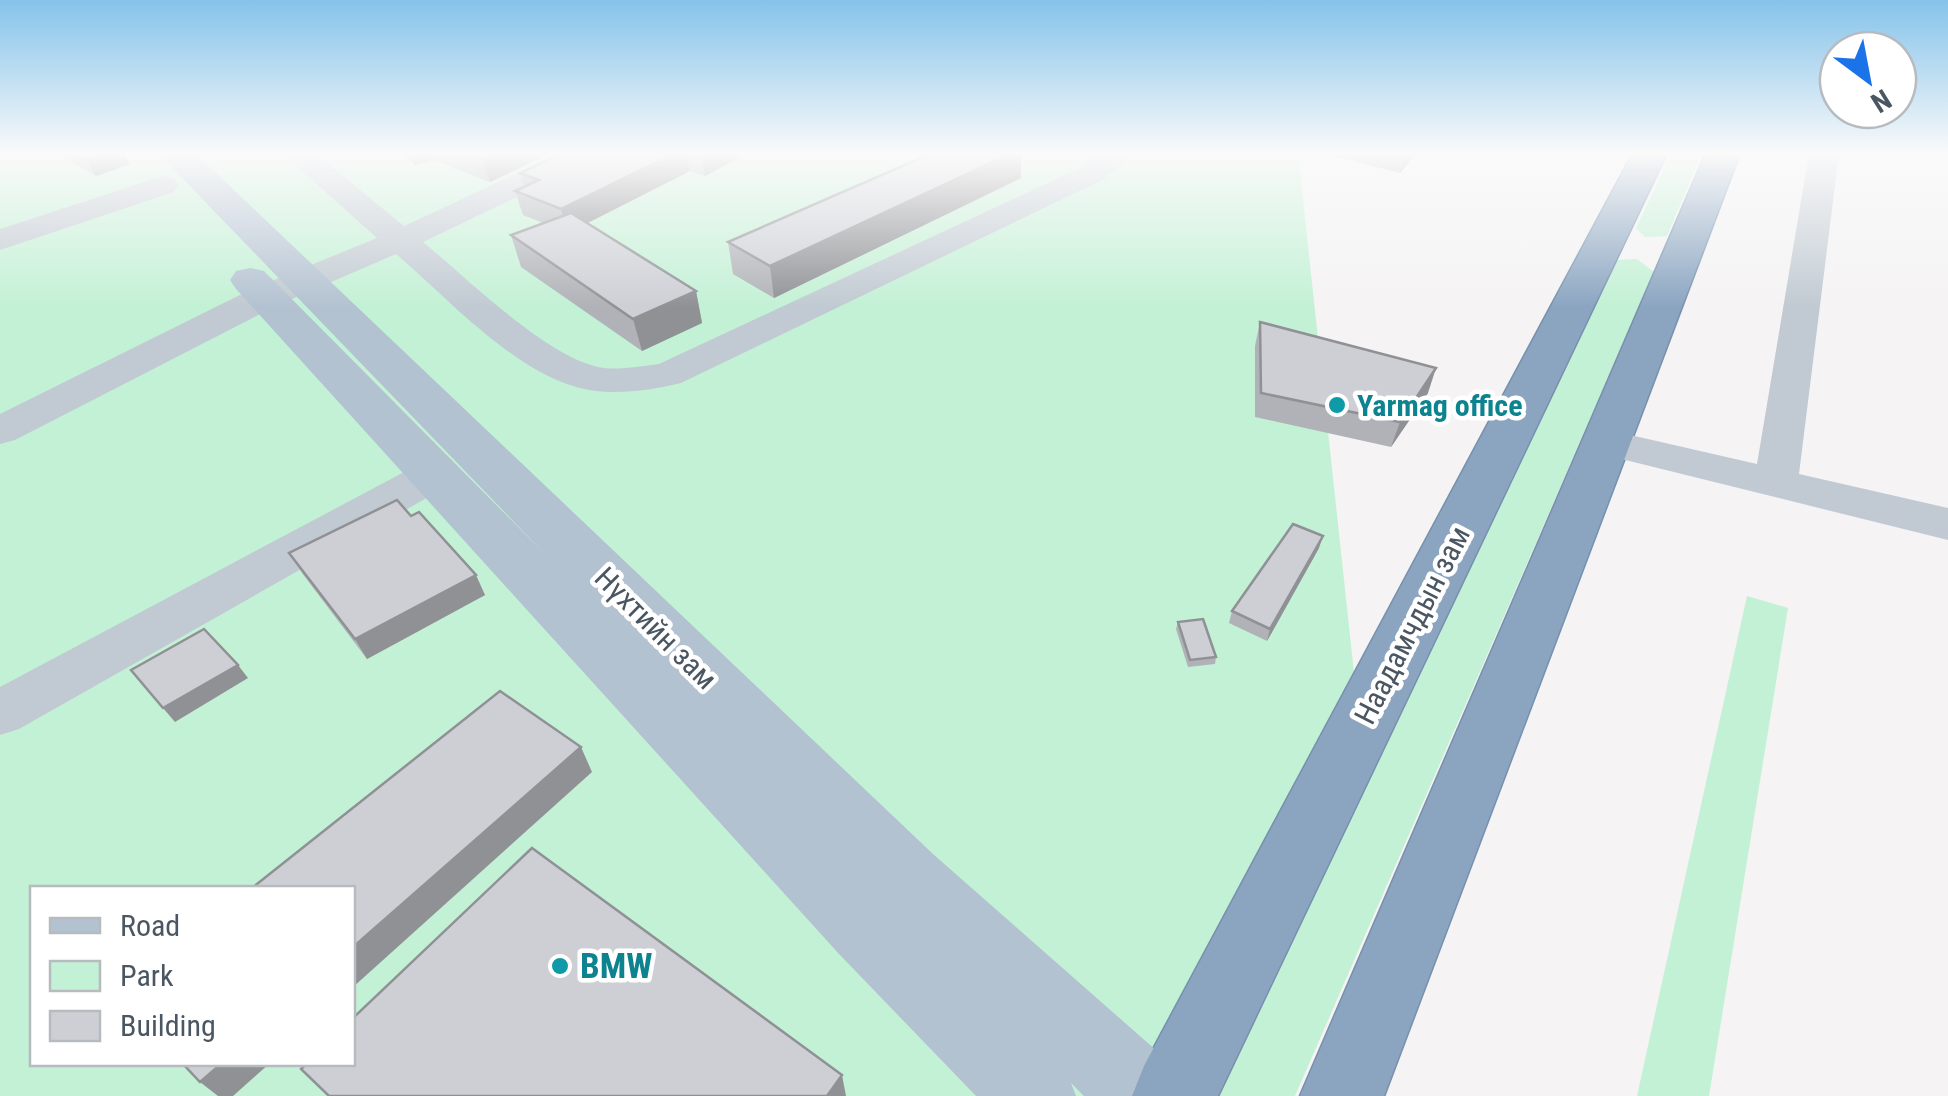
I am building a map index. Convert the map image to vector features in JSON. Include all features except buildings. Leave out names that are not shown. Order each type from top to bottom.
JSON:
[{"type":"highway","name":"Наадамчдын зам","points":[[1174,1096],[1624,204]]},
{"type":"highway","points":[[1342,1096],[1703,204]]},
{"type":"highway","points":[[1606,240],[1681,258]]},
{"type":"main road","name":"Нүхтийн зам","points":[[197,204],[907,877],[1144,1096]]},
{"type":"main road","name":"Нүхтийн зам","points":[[284,289],[437,473],[866,929],[1034,1096]]},
{"type":"street","points":[[0,240],[74,204]]},
{"type":"street","points":[[357,204],[536,353],[592,379],[667,375],[1028,204]]},
{"type":"street","points":[[0,431],[284,289],[478,204]]},
{"type":"street","points":[[1776,483],[1817,204]]},
{"type":"street","points":[[1604,442],[1948,524]]},
{"type":"street","points":[[0,713],[437,473]]},
{"type":"green space","points":[[0,204],[1304,204],[1366,784],[1617,260],[1637,259],[1654,272],[1295,1096],[0,1096]]},
{"type":"green space","points":[[1647,204],[1680,204],[1667,236],[1645,237],[1636,228]]},
{"type":"green space","points":[[1747,596],[1788,608],[1709,1096],[1637,1096]]},
{"type":"place","name":"Yarmag office","points":[[1337,405]]},
{"type":"place","name":"BMW","points":[[560,966]]}]
